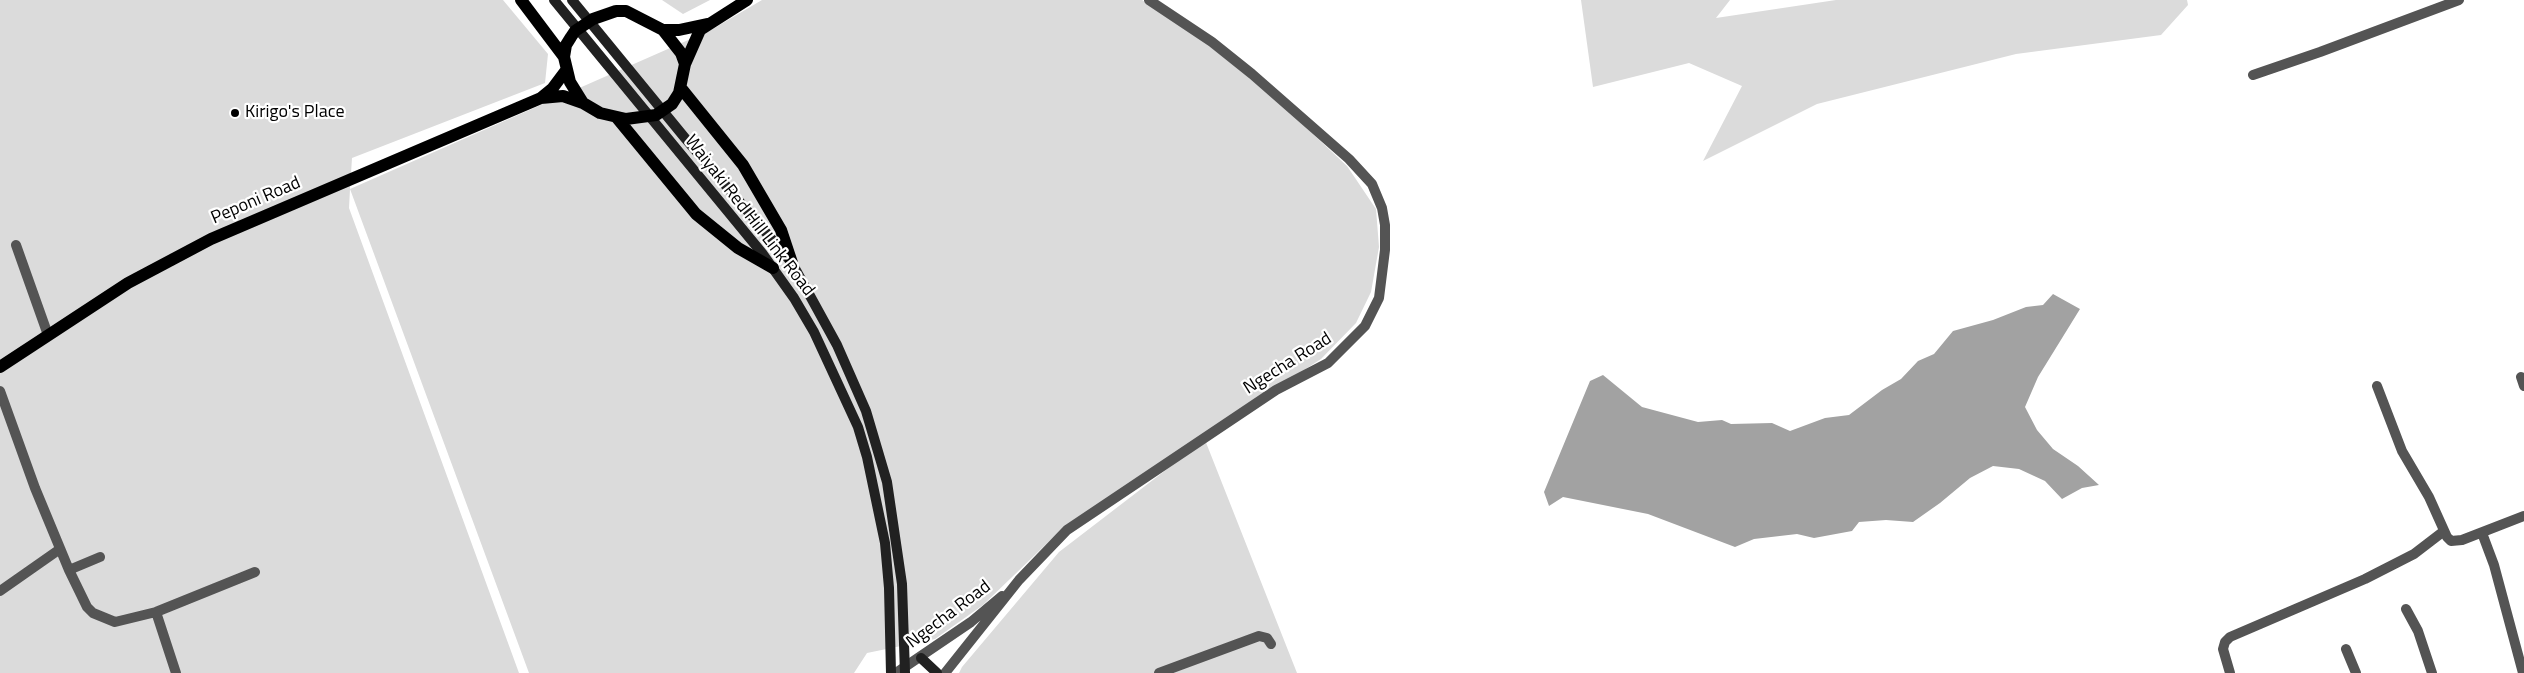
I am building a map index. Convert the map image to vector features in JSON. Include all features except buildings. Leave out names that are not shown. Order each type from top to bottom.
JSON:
[{"type":"main road","points":[[521,0],[566,63]]},
{"type":"main road","name":"Waiyaki Red Hill Link Road","points":[[554,0],[773,268],[814,332],[858,427],[867,457],[885,543],[889,588],[891,673]]},
{"type":"main road","name":"Waiyaki Red Hill Link Road","points":[[572,0],[698,153],[792,263],[837,345],[856,386],[881,460],[893,520],[902,584],[906,673]]},
{"type":"main road","points":[[614,0],[626,11],[663,30],[676,45],[685,64]]},
{"type":"main road","points":[[626,11],[616,11],[601,16],[575,31],[566,46],[566,63],[573,88],[583,103],[600,113],[617,118],[643,118],[661,113],[679,93],[685,64],[694,39],[700,30],[747,0]]},
{"type":"main road","points":[[663,30],[679,30],[708,24]]},
{"type":"main road","name":"Peponi Road","points":[[0,367],[128,282],[211,239],[541,98],[552,89],[566,63]]},
{"type":"main road","points":[[679,93],[744,165],[781,230],[792,263]]},
{"type":"main road","name":"Peponi Road","points":[[541,98],[563,96],[583,103]]},
{"type":"main road","points":[[617,118],[696,214],[738,248],[773,268]]},
{"type":"main road","points":[[921,658],[937,673]]},
{"type":"street","name":"Ngecha Road","points":[[945,673],[1050,546],[1086,516],[1182,455],[1276,390],[1328,363],[1365,326],[1379,298],[1384,266],[1385,232],[1382,208],[1372,184],[1349,159],[1240,64],[1148,0]]},
{"type":"street","points":[[2253,75],[2459,0]]},
{"type":"street","points":[[16,245],[48,334]]},
{"type":"street","points":[[2377,386],[2402,451],[2429,496],[2447,538],[2456,542],[2524,516]]},
{"type":"street","points":[[0,391],[35,488],[69,570],[87,607],[104,620],[115,622],[156,612],[255,572]]},
{"type":"street","points":[[2230,673],[2223,649],[2225,642],[2230,637],[2366,579],[2414,554],[2444,531]]},
{"type":"street","points":[[2482,533],[2494,565],[2522,673]]},
{"type":"street","points":[[0,591],[60,549]]},
{"type":"street","points":[[69,570],[100,557]]},
{"type":"street","name":"Ngecha Road","points":[[896,673],[921,658],[971,622],[1020,580]]},
{"type":"street","points":[[2406,609],[2418,631],[2432,673]]},
{"type":"street","points":[[156,612],[176,673]]},
{"type":"street","points":[[1159,673],[1259,636],[1268,638],[1271,644]]},
{"type":"street","points":[[2346,649],[2356,673]]},
{"type":"shaded area","points":[[0,0],[503,0],[548,54],[545,83],[352,158],[349,208],[519,673],[0,673]]},
{"type":"shaded area","points":[[662,0],[710,0],[683,14]]},
{"type":"shaded area","points":[[762,0],[1142,0],[1234,60],[1347,166],[1376,209],[1379,247],[1371,292],[1356,323],[1321,359],[1066,525],[983,605],[935,639],[867,653],[854,673],[529,673],[350,189],[711,30]]},
{"type":"shaded area","points":[[1581,0],[1730,0],[1716,18],[1836,0],[2187,0],[2188,5],[2161,35],[2016,54],[1817,104],[1703,161],[1742,86],[1689,63],[1593,87]]},
{"type":"shaded area","points":[[2053,294],[2080,309],[2038,377],[2025,407],[2037,430],[2053,449],[2078,466],[2099,485],[2082,488],[2062,499],[2045,481],[2019,469],[1993,466],[1970,478],[1913,522],[1886,520],[1859,522],[1852,531],[1814,538],[1797,534],[1754,539],[1735,547],[1648,514],[1563,497],[1549,506],[1544,492],[1590,381],[1603,375],[1642,407],[1698,422],[1722,420],[1731,424],[1772,423],[1790,431],[1825,418],[1849,415],[1882,390],[1901,379],[1918,361],[1934,354],[1953,331],[1993,320],[2026,307],[2043,305]]},
{"type":"shaded area","points":[[1205,440],[1297,673],[959,673],[962,667],[1059,552]]},
{"type":"place","name":"Kirigo's Place","points":[[235,113]]}]
